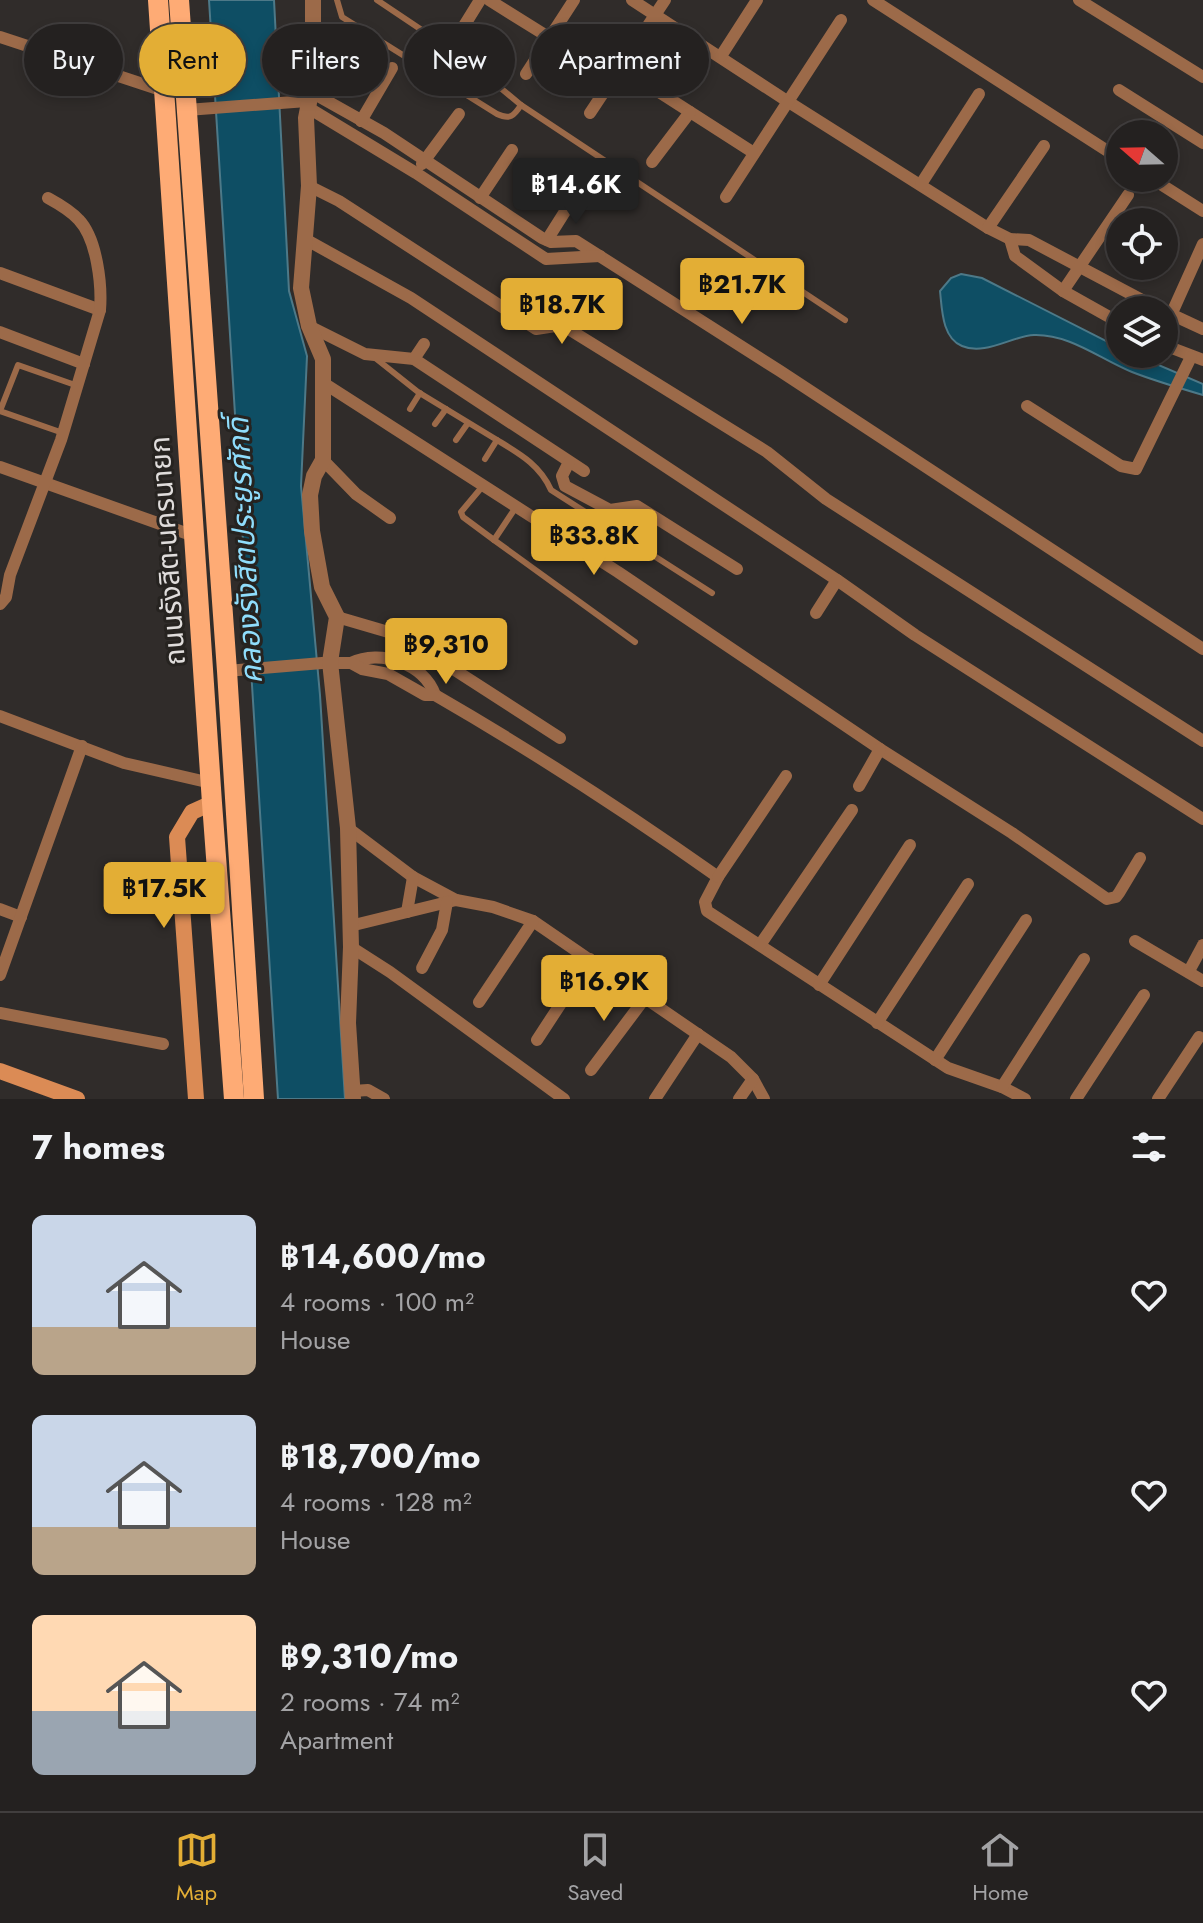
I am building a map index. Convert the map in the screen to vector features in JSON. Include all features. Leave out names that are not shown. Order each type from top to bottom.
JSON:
[{"type":"main road","name":"ถนนรังสิต-นครนายก","points":[[158,0],[160,24]]},
{"type":"main road","name":"ถนนรังสิต-นครนายก","points":[[179,0],[192,110],[233,670],[251,1097]]},
{"type":"main road","name":"ถนนรังสิต-นครนายก","points":[[164,96],[211,793],[251,1097]]},
{"type":"main road","points":[[196,1099],[177,837],[192,812],[211,793]]},
{"type":"main road","points":[[0,1071],[77,1099]]},
{"type":"street","points":[[313,0],[308,100],[309,186],[301,288],[309,326],[323,359],[323,460],[314,476],[310,495],[312,531],[322,587],[337,617],[326,662],[348,828],[351,947],[348,1023],[353,1095],[368,1090],[384,1099]]},
{"type":"street","points":[[465,24],[480,0]]},
{"type":"street","points":[[489,0],[531,26]]},
{"type":"street","points":[[559,24],[574,0]]},
{"type":"street","points":[[632,0],[988,228],[1010,239],[1029,240],[1134,296]]},
{"type":"street","points":[[648,24],[665,0]]},
{"type":"street","points":[[721,56],[757,0]]},
{"type":"street","points":[[873,0],[1106,150]]},
{"type":"street","points":[[1079,0],[1203,77]]},
{"type":"street","points":[[726,197],[841,20]]},
{"type":"street","points":[[0,37],[139,83]]},
{"type":"street","points":[[526,74],[531,66]]},
{"type":"street","points":[[361,121],[392,68]]},
{"type":"street","points":[[1119,90],[1203,143]]},
{"type":"street","points":[[921,184],[979,94]]},
{"type":"street","points":[[590,113],[601,96]]},
{"type":"street","points":[[665,96],[754,153]]},
{"type":"street","points":[[308,100],[546,259],[600,256]]},
{"type":"street","points":[[192,110],[308,100],[361,121],[547,240],[576,241],[600,256],[1203,649]]},
{"type":"street","points":[[652,162],[690,112]]},
{"type":"street","points":[[416,173],[459,114]]},
{"type":"street","points":[[988,228],[1044,146]]},
{"type":"street","points":[[480,198],[512,150]]},
{"type":"street","points":[[309,186],[339,201],[536,329],[562,325],[767,452],[826,499],[1203,741]]},
{"type":"street","points":[[1173,192],[1203,211]]},
{"type":"street","points":[[547,240],[576,194]]},
{"type":"street","points":[[1063,291],[1128,195]]},
{"type":"street","points":[[0,604],[6,597],[4,578],[46,483],[62,436],[100,310],[102,290],[94,250],[81,222],[48,198]]},
{"type":"street","points":[[305,239],[411,298],[915,635],[1203,819]]},
{"type":"street","points":[[1010,239],[1015,256],[1063,291],[1106,315]]},
{"type":"street","points":[[1174,296],[1203,244]]},
{"type":"street","points":[[0,273],[100,310]]},
{"type":"street","points":[[1178,318],[1203,329]]},
{"type":"street","points":[[309,326],[374,357],[414,359],[584,471]]},
{"type":"street","points":[[0,332],[84,364]]},
{"type":"street","points":[[414,359],[424,344]]},
{"type":"street","points":[[1027,406],[1132,470],[1139,466],[1185,370],[1197,359],[1178,351]]},
{"type":"street","points":[[322,382],[733,647],[880,749],[1012,833],[1107,899],[1116,897],[1140,858]]},
{"type":"street","points":[[323,460],[356,494],[390,518]]},
{"type":"street","points":[[569,462],[562,476],[565,486],[610,510],[637,506],[737,569]]},
{"type":"street","points":[[0,467],[194,536]]},
{"type":"street","points":[[816,613],[837,580]]},
{"type":"street","points":[[337,617],[402,636],[560,738]]},
{"type":"street","points":[[233,670],[326,662],[351,663],[364,657],[392,658],[431,683],[435,695],[526,748],[718,877]]},
{"type":"street","points":[[0,716],[211,793]]},
{"type":"street","points":[[0,975],[82,746]]},
{"type":"street","points":[[859,786],[880,749]]},
{"type":"street","points":[[786,776],[718,877],[705,902],[707,911],[935,1060],[958,1073],[1002,1087],[1025,1099]]},
{"type":"street","points":[[760,945],[852,810]]},
{"type":"street","points":[[348,828],[413,877],[452,901]]},
{"type":"street","points":[[819,985],[910,845]]},
{"type":"street","points":[[407,912],[413,877]]},
{"type":"street","points":[[877,1023],[968,884]]},
{"type":"street","points":[[350,926],[452,901],[493,907],[533,921],[731,1057],[753,1079],[764,1099]]},
{"type":"street","points":[[422,968],[442,930],[452,901]]},
{"type":"street","points":[[0,909],[21,917]]},
{"type":"street","points":[[935,1060],[1026,920]]},
{"type":"street","points":[[479,1002],[533,921]]},
{"type":"street","points":[[1135,941],[1203,981]]},
{"type":"street","points":[[1189,971],[1203,945]]},
{"type":"street","points":[[351,947],[564,1099]]},
{"type":"street","points":[[537,1040],[590,959]]},
{"type":"street","points":[[1002,1087],[1084,959]]},
{"type":"street","points":[[1076,1099],[1144,995]]},
{"type":"street","points":[[591,1070],[645,998]]},
{"type":"street","points":[[0,1013],[163,1044]]},
{"type":"street","points":[[655,1099],[698,1034]]},
{"type":"street","points":[[1158,1099],[1199,1037]]},
{"type":"street","points":[[739,1099],[753,1079]]},
{"type":"lane","points":[[337,0],[342,17],[497,114],[512,117],[521,105]]},
{"type":"lane","points":[[377,0],[468,61],[521,105],[845,320]]},
{"type":"lane","points":[[374,357],[420,393],[525,456],[544,474],[551,490],[712,593]]},
{"type":"lane","points":[[62,436],[0,411],[18,365],[78,386]]},
{"type":"lane","points":[[410,409],[420,393]]},
{"type":"lane","points":[[435,424],[446,409]]},
{"type":"lane","points":[[456,440],[468,423]]},
{"type":"lane","points":[[485,459],[497,440]]},
{"type":"lane","points":[[483,486],[461,512],[463,517],[635,642]]},
{"type":"lane","points":[[494,540],[516,507]]},
{"type":"water","name":"คลองรังสิตประยูรศักดิ์","points":[[209,0],[274,0],[275,24],[262,24],[262,96],[279,96],[289,291],[307,356],[301,486],[320,695],[345,1099],[278,1099],[215,96],[246,96],[246,24],[211,24]]},
{"type":"water","points":[[961,274],[982,278],[1106,341],[1106,359],[1072,343],[1047,336],[1026,336],[980,349],[962,346],[950,337],[943,314],[940,291],[951,278]]},
{"type":"water","points":[[1124,368],[1166,368],[1203,384],[1203,395],[1158,381]]}]
